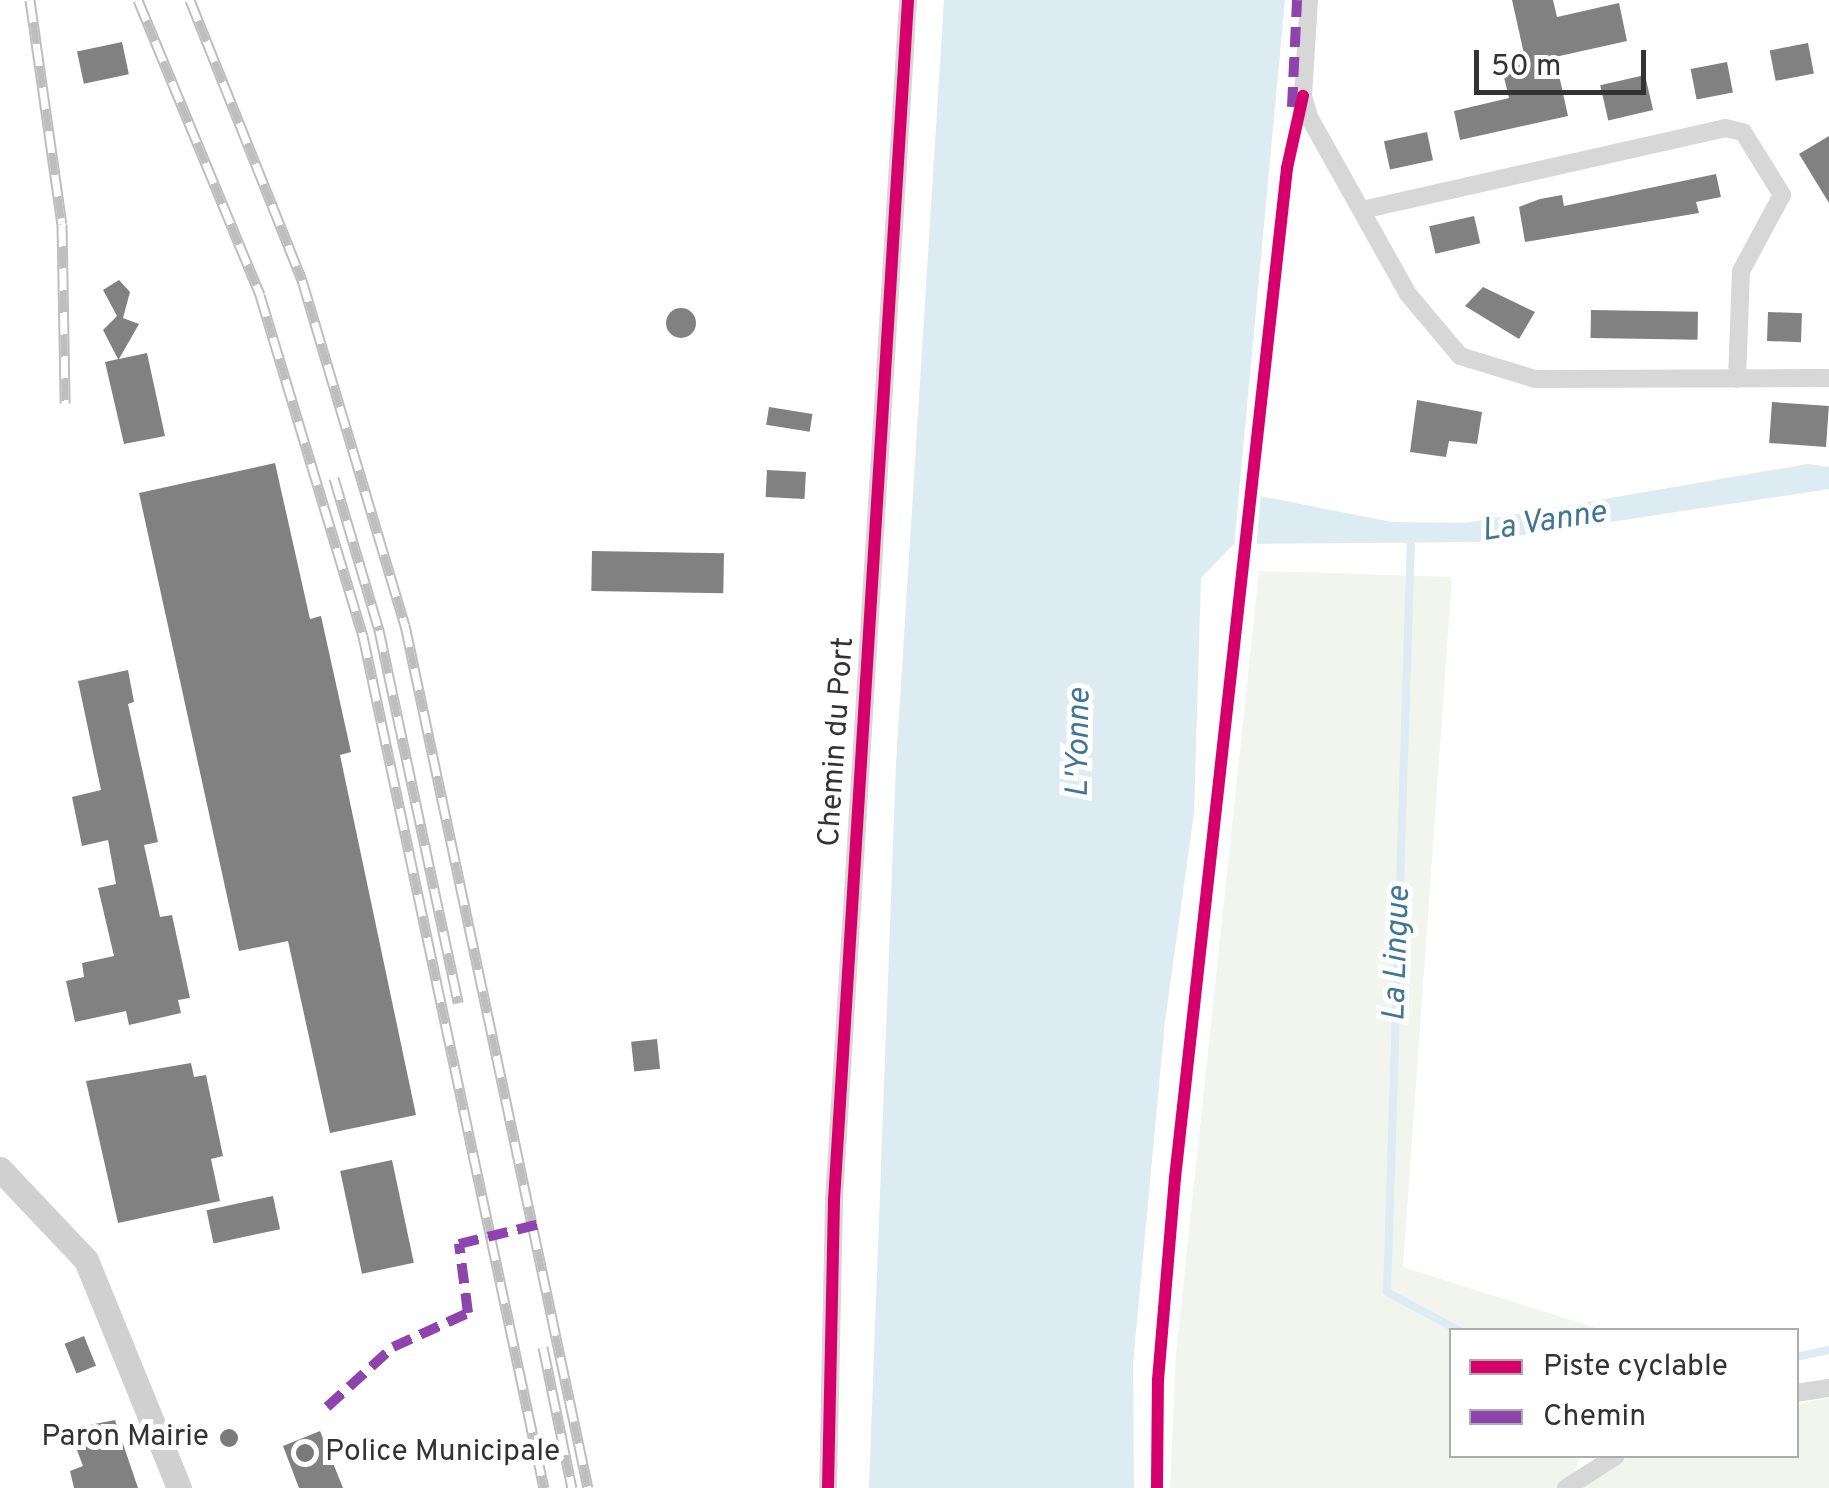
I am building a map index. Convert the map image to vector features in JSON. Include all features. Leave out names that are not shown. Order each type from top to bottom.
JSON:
[{"type":"main road","points":[[0,1169],[86,1260],[179,1488]]},
{"type":"street","name":"Chemin du Port","points":[[828,1488],[833,1216],[908,0]]},
{"type":"street","points":[[1309,0],[1303,96],[1362,210],[1434,334],[1490,370],[1535,379],[1829,378]]},
{"type":"street","points":[[1362,210],[1725,128],[1743,132],[1782,195],[1742,272],[1737,378]]},
{"type":"street","points":[[1799,1393],[1829,1388]]},
{"type":"street","points":[[1566,1488],[1613,1458]]},
{"type":"shaded area","points":[[1259,571],[1452,577],[1403,1267],[1596,1328],[1449,1328],[1449,1458],[1579,1458],[1573,1477],[1557,1488],[1170,1488],[1176,1354]]},
{"type":"shaded area","points":[[1829,1398],[1829,1488],[1581,1488],[1627,1458],[1799,1458],[1799,1404]]},
{"type":"water","points":[[944,0],[1285,0],[1239,492],[1392,522],[1465,523],[1808,464],[1829,467],[1829,489],[1477,542],[1234,544],[1201,578],[1194,813],[1165,1021],[1133,1364],[1134,1488],[869,1488],[896,764]]},
{"type":"pier","points":[[1239,492],[1261,494],[1256,552],[1234,550]]},
{"type":"building","points":[[1512,0],[1553,0],[1557,17],[1619,3],[1627,41],[1555,57],[1568,116],[1460,140],[1454,111],[1509,98],[1502,69],[1526,63]]},
{"type":"building","points":[[122,42],[129,74],[84,84],[77,52]]},
{"type":"building","points":[[1808,43],[1814,73],[1776,81],[1770,50]]},
{"type":"building","points":[[1727,62],[1733,92],[1697,99],[1691,69]]},
{"type":"building","points":[[1645,75],[1653,110],[1608,120],[1600,85]]},
{"type":"building","points":[[1427,132],[1433,160],[1390,170],[1384,141]]},
{"type":"building","points":[[1829,136],[1829,203],[1799,154]]},
{"type":"building","points":[[1716,174],[1721,197],[1696,202],[1699,213],[1525,242],[1519,207],[1540,199],[1562,195],[1564,206]]},
{"type":"building","points":[[1474,216],[1480,243],[1435,254],[1429,226]]},
{"type":"building","points":[[119,280],[130,292],[123,318],[139,324],[119,359],[147,353],[165,436],[124,444],[105,362],[118,359],[103,330],[117,316],[103,290]]},
{"type":"building","points":[[1483,287],[1535,312],[1519,339],[1465,306]]},
{"type":"building","points":[[681,308],[692,312],[696,323],[692,334],[681,338],[670,334],[666,323],[670,312]]},
{"type":"building","points":[[1591,310],[1698,312],[1697,340],[1591,338]]},
{"type":"building","points":[[1768,312],[1802,313],[1801,342],[1767,341]]},
{"type":"building","points":[[1417,400],[1482,412],[1477,444],[1449,441],[1446,457],[1410,452]]},
{"type":"building","points":[[1772,402],[1829,406],[1826,447],[1769,443]]},
{"type":"building","points":[[769,407],[812,414],[810,432],[766,425]]},
{"type":"building","points":[[275,463],[310,619],[321,616],[351,752],[340,755],[416,1115],[330,1133],[288,941],[239,951],[139,493]]},
{"type":"building","points":[[767,470],[806,472],[805,499],[766,497]]},
{"type":"building","points":[[592,551],[724,553],[723,593],[591,591]]},
{"type":"building","points":[[128,670],[134,702],[128,704],[158,842],[144,845],[160,917],[172,915],[190,998],[178,1000],[181,1013],[129,1025],[126,1011],[75,1022],[66,981],[84,977],[82,963],[114,956],[98,888],[116,884],[108,840],[82,846],[72,797],[101,790],[78,681]]},
{"type":"building","points":[[657,1039],[660,1069],[634,1072],[631,1042]]},
{"type":"building","points":[[191,1063],[194,1077],[206,1075],[223,1156],[211,1159],[220,1201],[118,1223],[86,1081]]},
{"type":"building","points":[[392,1160],[414,1263],[362,1274],[340,1171]]},
{"type":"building","points":[[273,1196],[280,1229],[214,1243],[206,1210]]},
{"type":"building","points":[[84,1336],[96,1366],[77,1374],[65,1344]]},
{"type":"building","points":[[115,1420],[138,1488],[74,1488],[70,1471],[83,1466],[69,1429]]},
{"type":"building","points":[[320,1431],[343,1488],[299,1488],[283,1446]]},
{"type":"waterway","name":"La Lingue","points":[[1411,538],[1387,1292],[1454,1328]]},
{"type":"waterway","name":"La Lingue","points":[[1799,1356],[1829,1350]]},
{"type":"railway","points":[[30,0],[62,224],[65,403]]},
{"type":"railway","points":[[138,0],[260,295],[363,636],[544,1488]]},
{"type":"railway","points":[[190,0],[302,280],[405,625],[588,1488]]},
{"type":"railway","points":[[334,478],[379,630],[458,1003]]},
{"type":"railway","points":[[543,1347],[572,1488]]},
{"type":"marked path","points":[[1292,107],[1297,0]]},
{"type":"marked path","points":[[327,1407],[393,1347],[468,1313],[459,1244],[544,1223]]},
{"type":"cycle path","points":[[828,1488],[834,1200],[908,0]]},
{"type":"cycle path","points":[[1157,1488],[1158,1380],[1175,1178],[1287,168],[1303,96]]},
{"type":"place","name":"Paron Mairie","points":[[229,1438]]},
{"type":"place","name":"Police Municipale","points":[[305,1453]]},
{"type":"water label","name":"La Vanne","points":[[1544,523]]},
{"type":"water label","name":"L'Yonne","points":[[1080,743]]}]
